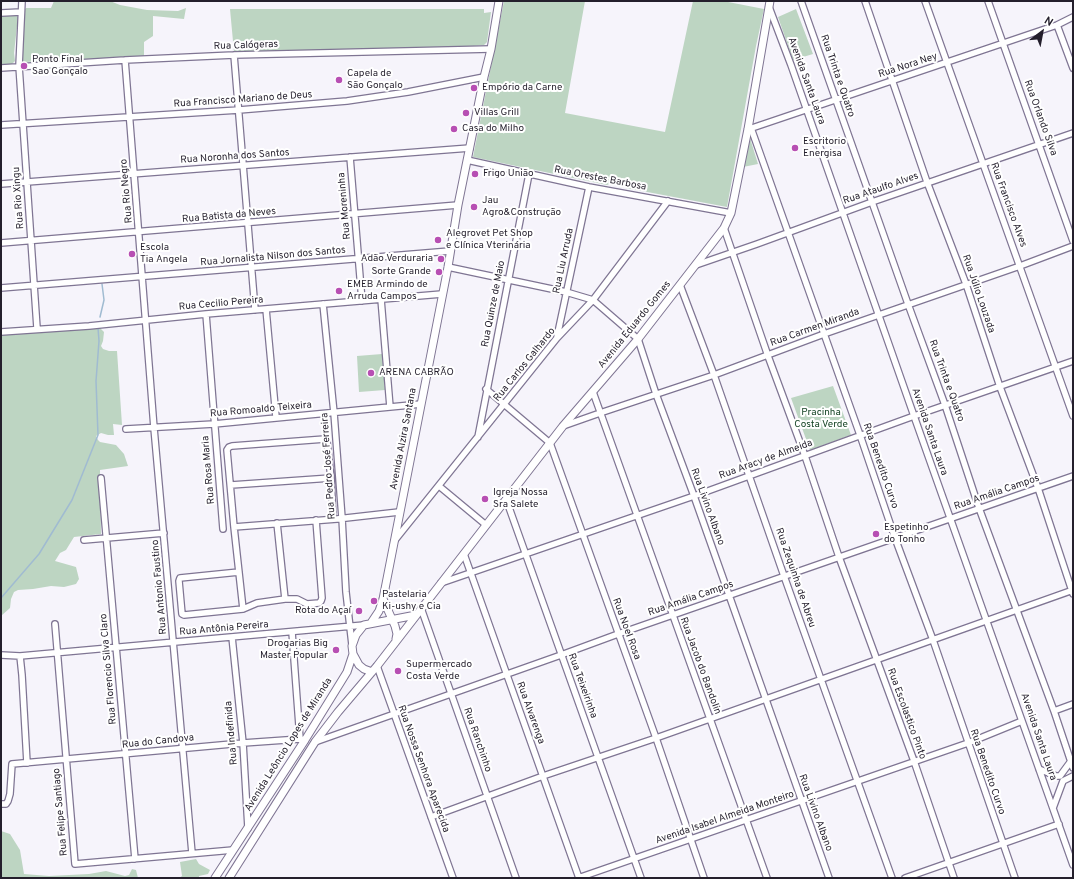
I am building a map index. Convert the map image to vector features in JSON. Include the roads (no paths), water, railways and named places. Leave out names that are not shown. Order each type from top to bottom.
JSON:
[{"type":"main road","name":"Avenida Alzira Santana","points":[[383,599],[448,267],[458,205],[484,77],[491,50],[499,1]]},
{"type":"main road","name":"Avenida Eduardo Gomes","points":[[395,642],[563,426],[638,339],[724,228],[731,213],[750,128],[769,3]]},
{"type":"main road","points":[[383,599],[395,626],[397,634],[395,642]]},
{"type":"main road","name":"Avenida Leôncio Lopes de Miranda","points":[[215,878],[248,828],[302,739],[347,672],[356,635],[376,615],[383,599]]},
{"type":"main road","points":[[368,624],[416,615]]},
{"type":"main road","name":"Avenida Leôncio Lopes de Miranda","points":[[230,878],[315,742],[395,642]]},
{"type":"main road","points":[[352,650],[359,665],[364,669],[374,669]]},
{"type":"street","name":"Rua Rio Xingu","points":[[22,1],[18,66],[37,328]]},
{"type":"street","name":"Rua Trinta e Quatro","points":[[801,1],[908,304],[946,405],[979,508],[1054,711],[1073,768]]},
{"type":"street","name":"Rua Júlio Louzada","points":[[865,1],[927,182],[966,284],[1000,387],[1038,488],[1072,591]]},
{"type":"street","name":"Rua Francisco Alves","points":[[925,1],[1073,416]]},
{"type":"street","name":"Rua Orlando Silva","points":[[988,1],[1073,241]]},
{"type":"street","name":"Avenida Santa Laura","points":[[769,3],[1039,769],[1072,856],[1073,865]]},
{"type":"street","points":[[1,13],[21,12]]},
{"type":"street","name":"Rua Nora Ney","points":[[750,128],[1057,25],[1073,17]]},
{"type":"street","points":[[1057,25],[1073,68]]},
{"type":"street","name":"Rua Calógeras","points":[[1,68],[125,60],[491,50]]},
{"type":"street","points":[[234,56],[256,310]]},
{"type":"street","name":"Rua Rio Negro","points":[[125,60],[146,320]]},
{"type":"street","name":"Rua Francisco Mariano de Deus","points":[[1,125],[239,110],[347,101],[408,92],[484,77]]},
{"type":"street","name":"Rua Benedito Curvo","points":[[750,128],[860,435],[895,538],[933,640],[1015,878]]},
{"type":"street","name":"Rua Ataulfo Alves","points":[[696,264],[732,253],[927,182],[1073,133]]},
{"type":"street","name":"Rua Noronha dos Santos","points":[[1,184],[470,148]]},
{"type":"street","name":"Rua Moreninha","points":[[350,158],[362,301]]},
{"type":"street","name":"Rua Orestes Barbosa","points":[[467,160],[589,187],[731,213]]},
{"type":"street","name":"Rua Quinze de Maio","points":[[477,438],[530,174]]},
{"type":"street","name":"Rua Liu Arruda","points":[[557,338],[589,187]]},
{"type":"street","name":"Rua Carlos Galhardo","points":[[394,540],[557,338],[593,300],[668,201]]},
{"type":"street","name":"Rua Batista da Neves","points":[[1,243],[458,205]]},
{"type":"street","name":"Rua Escolastico Pinto","points":[[724,228],[768,356],[805,456],[839,557],[914,761],[954,878]]},
{"type":"street","name":"Rua Carmen Miranda","points":[[563,426],[600,412],[768,356],[879,314],[1020,266],[1073,246]]},
{"type":"street","name":"Rua Jornalista Nilson dos Santos","points":[[1,288],[142,278],[450,251]]},
{"type":"street","points":[[448,267],[566,292],[593,300],[638,339]]},
{"type":"street","name":"Rua Zequinha de Abreu","points":[[680,285],[714,375],[892,878]]},
{"type":"street","name":"Rua Cecilio Pereira","points":[[1,332],[37,328],[89,326],[206,314],[442,294]]},
{"type":"street","points":[[381,299],[390,407]]},
{"type":"street","name":"Rua Pedro José Ferreira","points":[[323,304],[334,413],[346,592],[352,650]]},
{"type":"street","points":[[266,309],[276,417]]},
{"type":"street","name":"Rua Rosa Maria","points":[[206,314],[223,529]]},
{"type":"street","name":"Rua Antonio Faustino","points":[[146,320],[154,428],[192,853]]},
{"type":"street","name":"Rua Livino Albano","points":[[638,339],[656,394],[694,496],[829,878]]},
{"type":"street","name":"Rua Aracy de Almeida","points":[[441,583],[694,496],[914,416],[1073,362]]},
{"type":"street","points":[[486,389],[550,443]]},
{"type":"street","name":"Rua Jacob do Bandolin","points":[[593,392],[767,878]]},
{"type":"street","name":"Rua Romoaldo Teixeira","points":[[126,429],[214,424],[421,404]]},
{"type":"street","points":[[243,609],[227,450],[232,446],[322,438],[325,439],[327,442],[331,478],[333,519]]},
{"type":"street","name":"Rua Noel Rosa","points":[[550,443],[656,738],[704,878]]},
{"type":"street","name":"Rua Amália Campos","points":[[315,742],[507,675],[672,615],[1073,476]]},
{"type":"street","name":"Rua Florencio Silva Claro","points":[[101,478],[134,859]]},
{"type":"street","points":[[231,485],[331,478]]},
{"type":"street","points":[[439,486],[486,525]]},
{"type":"street","name":"Rua Teixeirinha","points":[[506,499],[641,878]]},
{"type":"street","points":[[234,527],[399,512]]},
{"type":"street","points":[[239,572],[180,578],[181,612],[184,615],[243,609],[257,603],[285,599],[297,599],[307,604],[319,603],[321,601],[316,520]]},
{"type":"street","points":[[276,524],[285,599]]},
{"type":"street","points":[[84,540],[164,533]]},
{"type":"street","name":"Rua Alvarenga","points":[[464,554],[579,878]]},
{"type":"street","points":[[431,817],[543,776],[765,700],[1072,591]]},
{"type":"street","name":"Rua Ranchinho","points":[[421,608],[516,878]]},
{"type":"street","name":"Rua Felipe Santiago","points":[[55,624],[75,864],[234,850]]},
{"type":"street","name":"Rua Antônia Pereira","points":[[1,655],[20,656],[368,624]]},
{"type":"street","points":[[292,632],[302,739]]},
{"type":"street","name":"Rua Indefinida","points":[[232,637],[248,828]]},
{"type":"street","points":[[20,656],[27,763]]},
{"type":"street","name":"Rua Nossa Senhora Aparecida","points":[[374,669],[381,678],[453,878]]},
{"type":"street","points":[[1054,711],[1073,704]]},
{"type":"street","name":"Avenida Isabel Almeida Monteiro","points":[[579,878],[968,743],[1022,721]]},
{"type":"street","name":"Rua do Candova","points":[[1,804],[6,804],[10,794],[12,764],[242,742],[302,739]]},
{"type":"street","points":[[1053,808],[1062,778],[1071,761]]},
{"type":"street","points":[[1039,769],[1048,774],[1062,778],[1073,776]]},
{"type":"street","points":[[905,878],[1003,845],[1059,824]]},
{"type":"waterway","points":[[100,317],[104,300],[102,284]]},
{"type":"waterway","points":[[1,598],[39,554],[72,500],[98,435],[96,381],[99,341],[98,328]]},
{"type":"place","name":"Ponto Final Sao Gonçalo","points":[[24,66]]},
{"type":"place","name":"Capela de São Gonçalo","points":[[339,80]]},
{"type":"place","name":"Empório da Carne","points":[[474,88]]},
{"type":"place","name":"Villas Grill","points":[[466,113]]},
{"type":"place","name":"Casa do Milho","points":[[454,129]]},
{"type":"place","name":"Escritorio Energisa","points":[[795,148]]},
{"type":"place","name":"Frigo União","points":[[475,174]]},
{"type":"place","name":"Jau Agro&Construção","points":[[474,207]]},
{"type":"place","name":"Alegrovet Pet Shop e Clínica Vterinária","points":[[438,240]]},
{"type":"place","name":"Escola Tia Angela","points":[[132,254]]},
{"type":"place","name":"Adão Verduraria","points":[[441,259]]},
{"type":"place","name":"Sorte Grande","points":[[439,272]]},
{"type":"place","name":"EMEB Armindo de Arruda Campos","points":[[339,291]]},
{"type":"place","name":"ARENA CABRÃO","points":[[371,373]]},
{"type":"place","name":"Igreja Nossa Sra Salete","points":[[485,499]]},
{"type":"place","name":"Espetinho do Tonho","points":[[876,534]]},
{"type":"place","name":"Pastelaria Ki-ushy e Cia","points":[[374,601]]},
{"type":"place","name":"Rota do Açaí","points":[[359,611]]},
{"type":"place","name":"Drogarias Big Master Popular","points":[[336,650]]},
{"type":"place","name":"Supermercado Costa Verde","points":[[398,671]]},
{"type":"park label","name":"Pracinha Costa Verde","points":[[821,418]]}]
